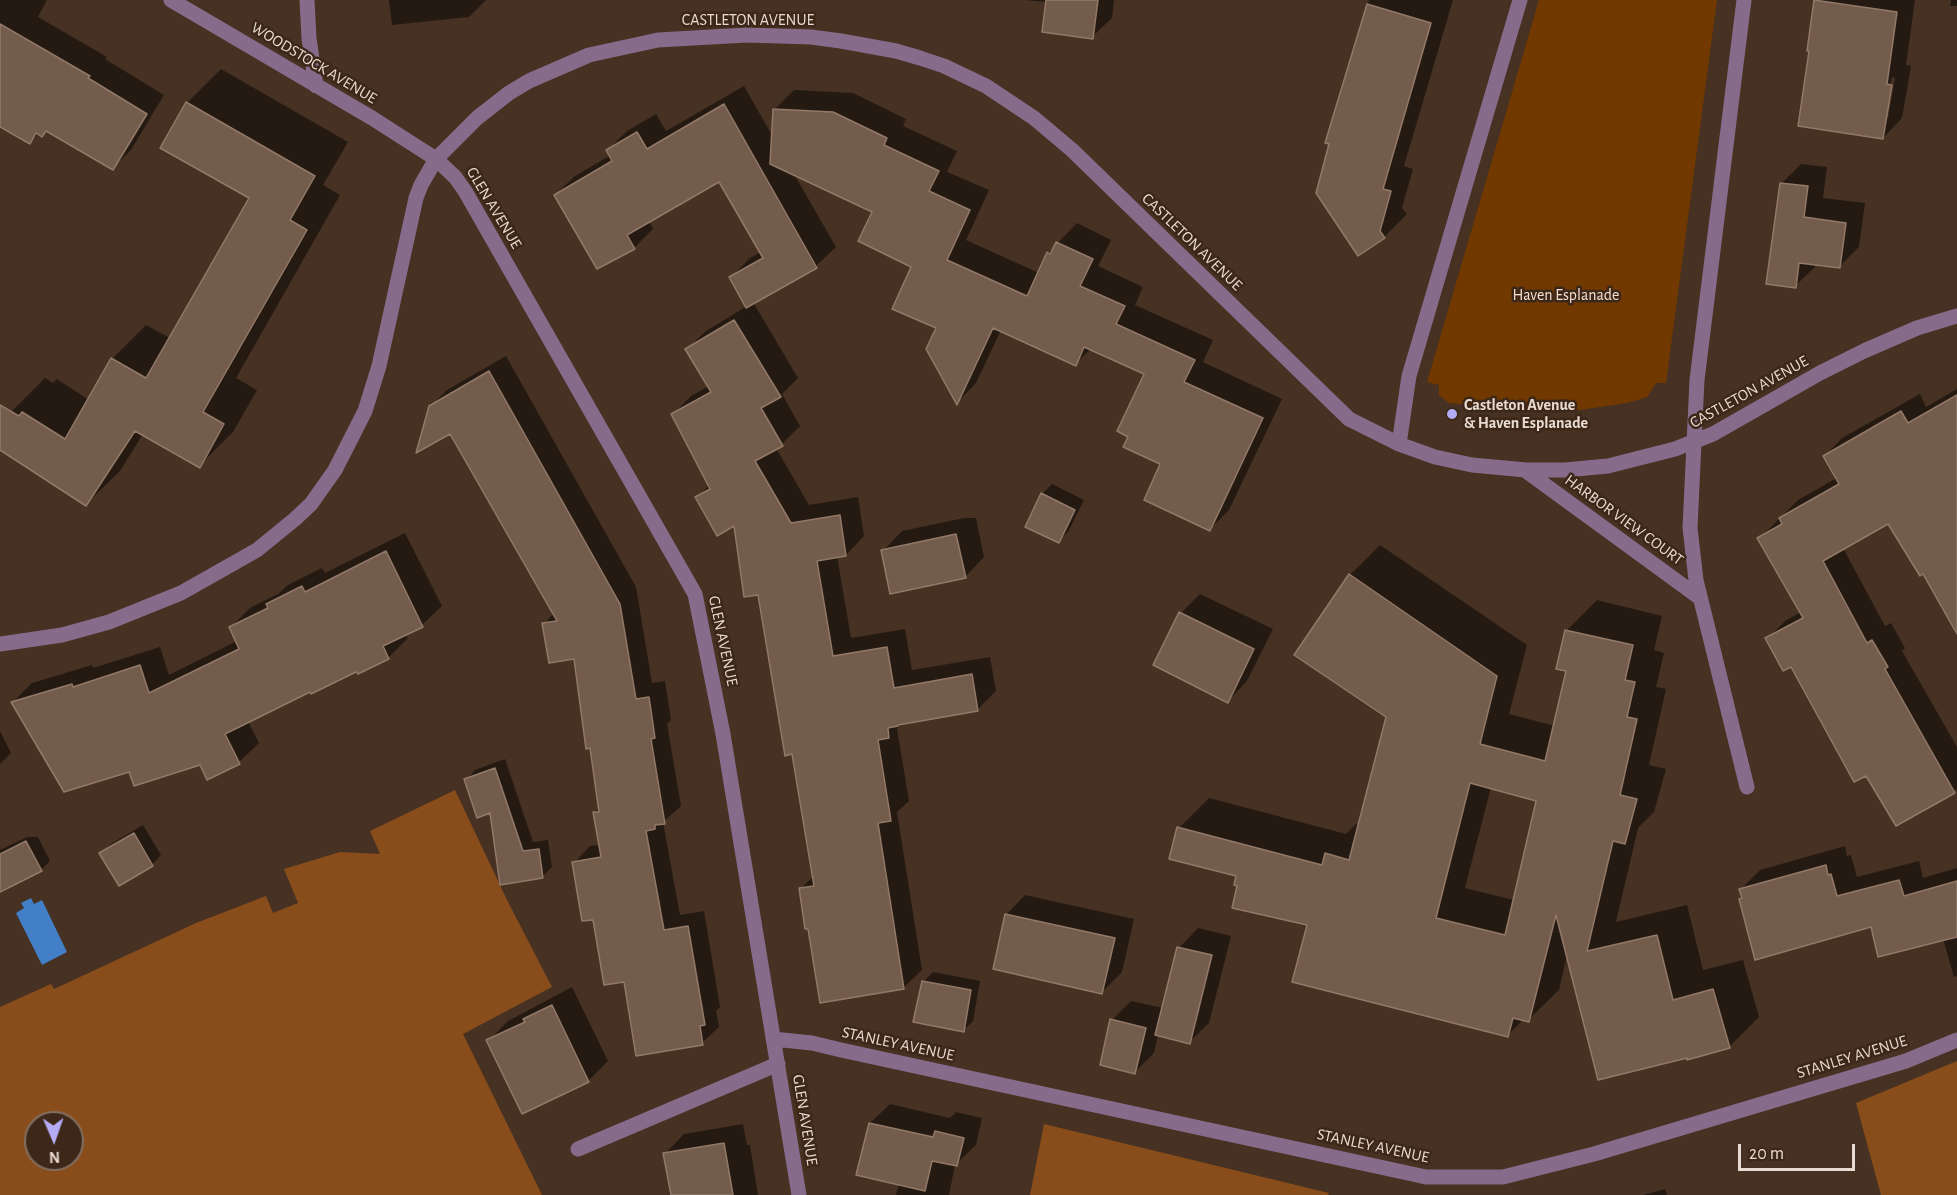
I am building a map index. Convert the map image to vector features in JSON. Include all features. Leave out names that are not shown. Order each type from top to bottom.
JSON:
[{"type":"street","name":"WOODSTOCK AVENUE","points":[[171,0],[436,159]]},
{"type":"street","points":[[307,0],[309,38],[316,86]]},
{"type":"street","points":[[1399,444],[1409,376],[1520,0]]},
{"type":"street","points":[[1694,442],[1697,380],[1744,0]]},
{"type":"street","name":"CASTLETON AVENUE","points":[[0,644],[70,633],[109,622],[181,593],[257,550],[311,504],[335,470],[365,411],[381,358],[417,198],[436,159],[477,118],[509,93],[550,71],[589,55],[658,40],[780,36],[841,40],[920,58],[944,66],[986,86],[1054,133],[1339,411],[1361,427],[1399,444],[1435,457],[1472,465],[1526,470],[1565,470],[1608,466],[1653,456],[1694,442],[1733,423],[1820,373],[1864,351],[1917,328],[1957,316]]},
{"type":"street","name":"GLEN AVENUE","points":[[436,159],[455,177],[465,191],[695,594],[723,734],[799,1195]]},
{"type":"street","name":"HARBOR VIEW COURT","points":[[1694,442],[1690,528],[1694,572],[1747,787]]},
{"type":"street","name":"HARBOR VIEW COURT","points":[[1526,470],[1700,598]]},
{"type":"street","name":"STANLEY AVENUE","points":[[773,1039],[832,1047],[1426,1177],[1503,1177],[1594,1154],[1906,1061],[1957,1040]]},
{"type":"street","points":[[578,1149],[778,1064]]},
{"type":"green space","name":"Haven Esplanade","points":[[1539,0],[1717,0],[1666,383],[1656,383],[1647,397],[1627,403],[1580,410],[1543,412],[1449,403],[1439,395],[1439,385],[1427,382]]},
{"type":"shaded area","points":[[455,790],[507,900],[552,987],[463,1034],[542,1195],[0,1195],[0,1007],[51,984],[54,989],[196,923],[266,896],[273,913],[298,903],[284,869],[340,852],[380,854],[370,831]]},
{"type":"shaded area","points":[[1957,1061],[1957,1195],[1881,1195],[1856,1103]]},
{"type":"shaded area","points":[[1044,1124],[1329,1193],[1328,1195],[1030,1195]]},
{"type":"water","points":[[31,898],[34,904],[42,900],[67,952],[42,965],[16,913],[24,908],[21,903]]},
{"type":"building","points":[[1046,0],[1098,0],[1093,39],[1042,32]]},
{"type":"building","points":[[1814,0],[1897,12],[1887,84],[1892,85],[1883,139],[1798,126]]},
{"type":"building","points":[[1367,4],[1431,23],[1383,189],[1391,191],[1380,231],[1385,238],[1358,256],[1316,193],[1329,144],[1325,143]]},
{"type":"building","points":[[0,24],[90,76],[88,78],[147,114],[113,170],[46,131],[42,137],[36,133],[30,144],[0,127]]},
{"type":"building","points":[[186,102],[315,176],[290,220],[307,230],[203,412],[224,424],[200,468],[135,431],[86,506],[0,450],[0,405],[19,416],[22,412],[65,439],[111,358],[146,378],[249,198],[160,148]]},
{"type":"building","points":[[724,104],[817,268],[746,308],[729,277],[763,258],[719,182],[627,235],[635,249],[597,269],[554,195],[612,161],[606,150],[637,132],[647,149]]},
{"type":"building","points":[[773,109],[833,112],[887,138],[884,145],[939,171],[929,191],[970,210],[947,260],[1027,296],[1047,252],[1050,254],[1056,242],[1093,259],[1080,286],[1125,306],[1116,324],[1195,360],[1184,382],[1263,418],[1210,531],[1144,500],[1160,464],[1123,447],[1128,437],[1117,431],[1144,374],[1084,347],[1076,366],[993,328],[957,405],[926,349],[936,328],[892,309],[911,267],[858,241],[872,212],[770,164]]},
{"type":"building","points":[[1780,183],[1808,186],[1804,217],[1846,223],[1840,268],[1799,263],[1796,288],[1766,284]]},
{"type":"building","points":[[734,320],[781,397],[761,408],[783,446],[755,461],[791,523],[840,515],[846,556],[817,561],[833,656],[887,647],[894,688],[972,674],[978,711],[898,725],[888,728],[889,738],[878,740],[891,821],[878,823],[904,989],[820,1003],[799,888],[814,886],[792,754],[785,756],[758,595],[744,597],[734,526],[717,536],[695,497],[710,489],[671,414],[711,392],[685,349]]},
{"type":"building","points":[[489,371],[620,604],[636,699],[649,697],[655,738],[651,739],[665,824],[655,825],[655,829],[646,831],[664,930],[688,926],[705,1025],[700,1026],[703,1045],[636,1056],[624,982],[604,985],[593,920],[582,921],[572,862],[601,857],[593,812],[599,812],[590,748],[586,749],[574,659],[549,663],[542,623],[557,621],[450,434],[416,453],[429,406]]},
{"type":"building","points":[[1957,395],[1957,634],[1923,574],[1920,576],[1888,524],[1823,561],[1867,643],[1872,640],[1888,667],[1885,669],[1955,793],[1896,826],[1866,776],[1854,782],[1791,667],[1783,671],[1765,638],[1803,618],[1757,538],[1782,524],[1779,518],[1839,484],[1823,456],[1901,411],[1908,423]]},
{"type":"building","points":[[1041,493],[1075,510],[1059,543],[1025,527]]},
{"type":"building","points":[[956,534],[966,578],[890,594],[881,550]]},
{"type":"building","points":[[386,551],[423,627],[383,646],[389,659],[311,694],[310,692],[225,734],[240,764],[207,780],[200,765],[134,786],[129,772],[64,792],[11,702],[72,684],[73,687],[140,665],[149,693],[239,649],[229,627],[268,608],[266,604],[302,586],[305,592]]},
{"type":"building","points":[[1349,574],[1497,676],[1480,744],[1545,761],[1566,671],[1556,669],[1565,630],[1633,645],[1625,680],[1635,682],[1627,717],[1637,719],[1620,795],[1637,799],[1625,844],[1613,841],[1587,951],[1657,935],[1673,1000],[1713,989],[1730,1048],[1598,1080],[1556,915],[1529,1022],[1513,1018],[1508,1037],[1292,982],[1307,925],[1232,908],[1237,886],[1234,885],[1236,876],[1169,859],[1177,827],[1322,865],[1325,853],[1349,860],[1386,717],[1294,655]],"holes":[[[1470,783],[1536,801],[1505,935],[1436,918]]]},
{"type":"building","points":[[1179,612],[1254,649],[1228,703],[1153,665]]},
{"type":"building","points":[[495,768],[523,851],[539,849],[543,878],[500,885],[490,813],[477,818],[464,779]]},
{"type":"building","points":[[134,833],[153,866],[119,886],[99,853]]},
{"type":"building","points":[[26,841],[42,871],[0,892],[0,854]]},
{"type":"building","points":[[1826,865],[1837,896],[1899,880],[1904,896],[1957,881],[1957,937],[1878,957],[1871,927],[1755,960],[1739,899],[1742,898],[1739,889]]},
{"type":"building","points":[[1005,914],[1115,938],[1102,994],[993,969]]},
{"type":"building","points":[[1177,947],[1212,955],[1190,1044],[1155,1035]]},
{"type":"building","points":[[922,981],[971,990],[964,1032],[913,1022]]},
{"type":"building","points":[[552,1005],[589,1082],[522,1114],[486,1040],[525,1022],[523,1019]]},
{"type":"building","points":[[1110,1019],[1146,1028],[1135,1074],[1100,1065]]},
{"type":"building","points":[[869,1123],[933,1137],[935,1131],[964,1138],[957,1166],[932,1161],[925,1191],[856,1175]]},
{"type":"building","points":[[724,1143],[733,1195],[671,1195],[663,1153]]},
{"type":"place","name":"Castleton Avenue & Haven Esplanade","points":[[1452,414]]}]
